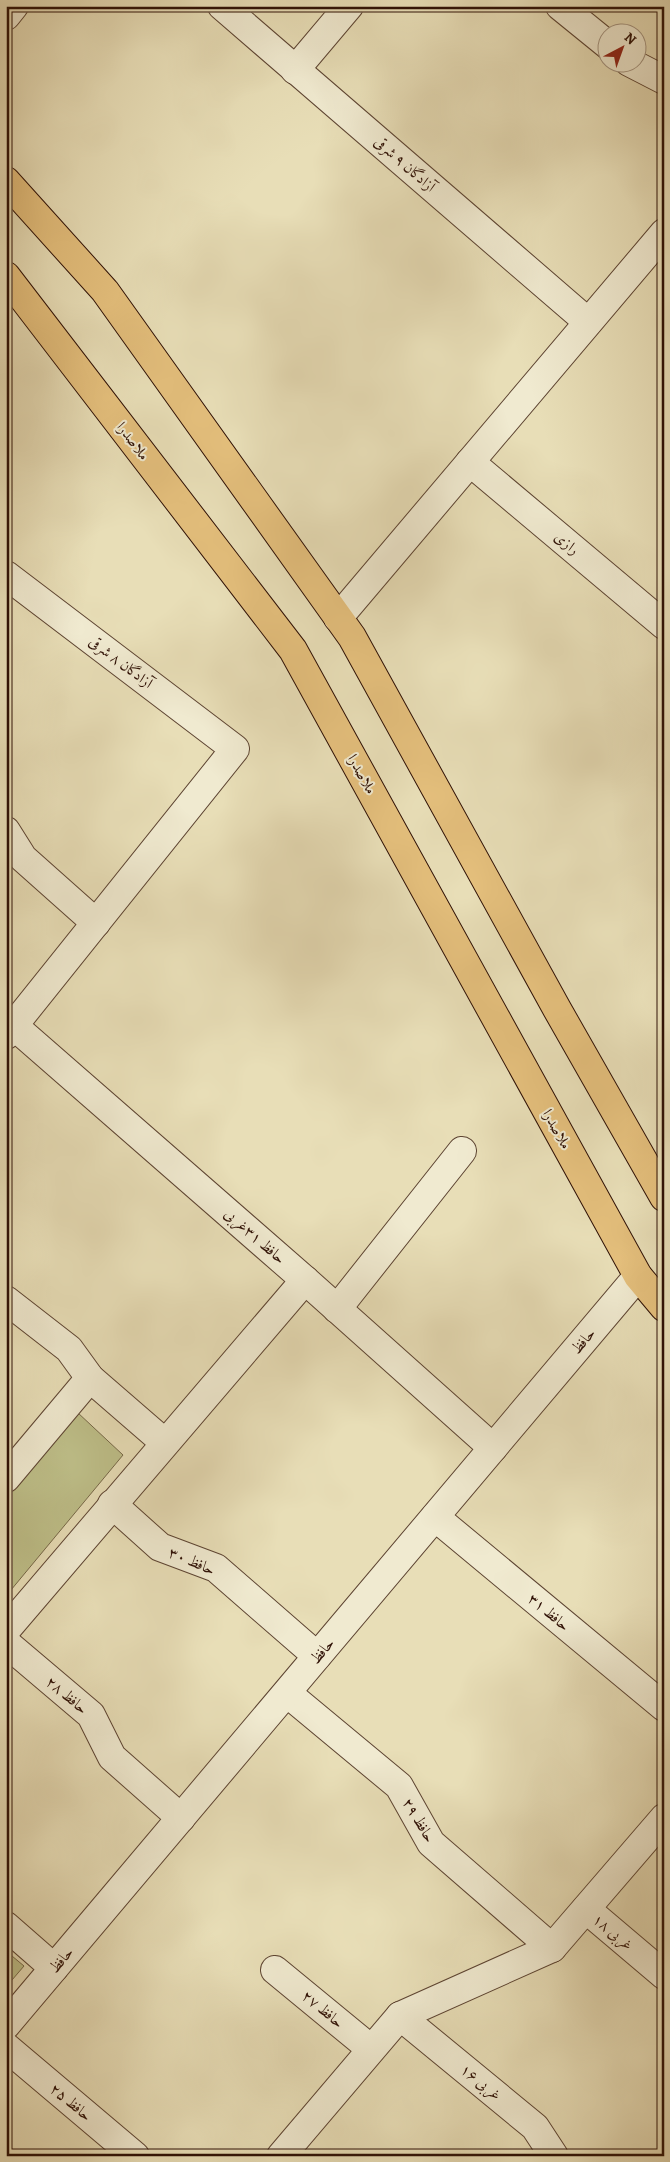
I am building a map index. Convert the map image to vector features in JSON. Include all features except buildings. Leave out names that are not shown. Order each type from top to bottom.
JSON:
[{"type":"main road","points":[[6,181],[105,291],[352,637],[556,1009],[664,1197]]},
{"type":"main road","name":"ملاصدرا","points":[[6,276],[293,650],[638,1276],[664,1307]]},
{"type":"street","points":[[6,16],[14,6]]},
{"type":"street","name":"آزادگان ۹ شرقی","points":[[222,6],[588,322]]},
{"type":"street","points":[[295,70],[349,6]]},
{"type":"street","points":[[560,6],[598,37]]},
{"type":"street","points":[[648,72],[664,80]]},
{"type":"street","points":[[338,618],[664,233]]},
{"type":"street","name":"رازی","points":[[470,462],[664,625]]},
{"type":"street","name":"آزادگان ۸ شرقی","points":[[6,575],[235,749],[96,923]]},
{"type":"street","points":[[6,831],[23,858],[96,923],[10,1030]]},
{"type":"street","name":"حافظ ۳۱غربی","points":[[10,1030],[305,1280],[493,1448]]},
{"type":"street","points":[[337,1309],[462,1151]]},
{"type":"street","name":"حافظ","points":[[6,2025],[638,1276]]},
{"type":"street","points":[[6,1630],[305,1280]]},
{"type":"street","points":[[6,1300],[69,1350],[90,1378],[165,1443]]},
{"type":"street","points":[[6,1478],[90,1378]]},
{"type":"street","name":"حافظ ۳۰","points":[[112,1504],[160,1548],[216,1568],[317,1656]]},
{"type":"street","name":"حافظ ۳۱","points":[[435,1517],[664,1708]]},
{"type":"street","name":"حافظ ۲۸","points":[[6,1643],[91,1715],[112,1757],[181,1818]]},
{"type":"street","name":"حافظ ۲۹","points":[[287,1693],[399,1786],[431,1843],[552,1948]]},
{"type":"street","points":[[280,2156],[400,2016],[552,1948],[664,1818]]},
{"type":"street","name":"۱۸ غربی","points":[[586,1909],[664,1975]]},
{"type":"street","points":[[6,1926],[54,1968]]},
{"type":"street","name":"حافظ ۲۷","points":[[275,1970],[371,2049]]},
{"type":"street","name":"۱۶ غربی","points":[[400,2016],[535,2127],[554,2156]]},
{"type":"street","name":"حافظ ۲۵","points":[[6,2047],[135,2156]]},
{"type":"green space","points":[[77,1412],[123,1455],[6,1596],[6,1495]]},
{"type":"green space","points":[[6,1951],[24,1966],[6,1987]]}]
